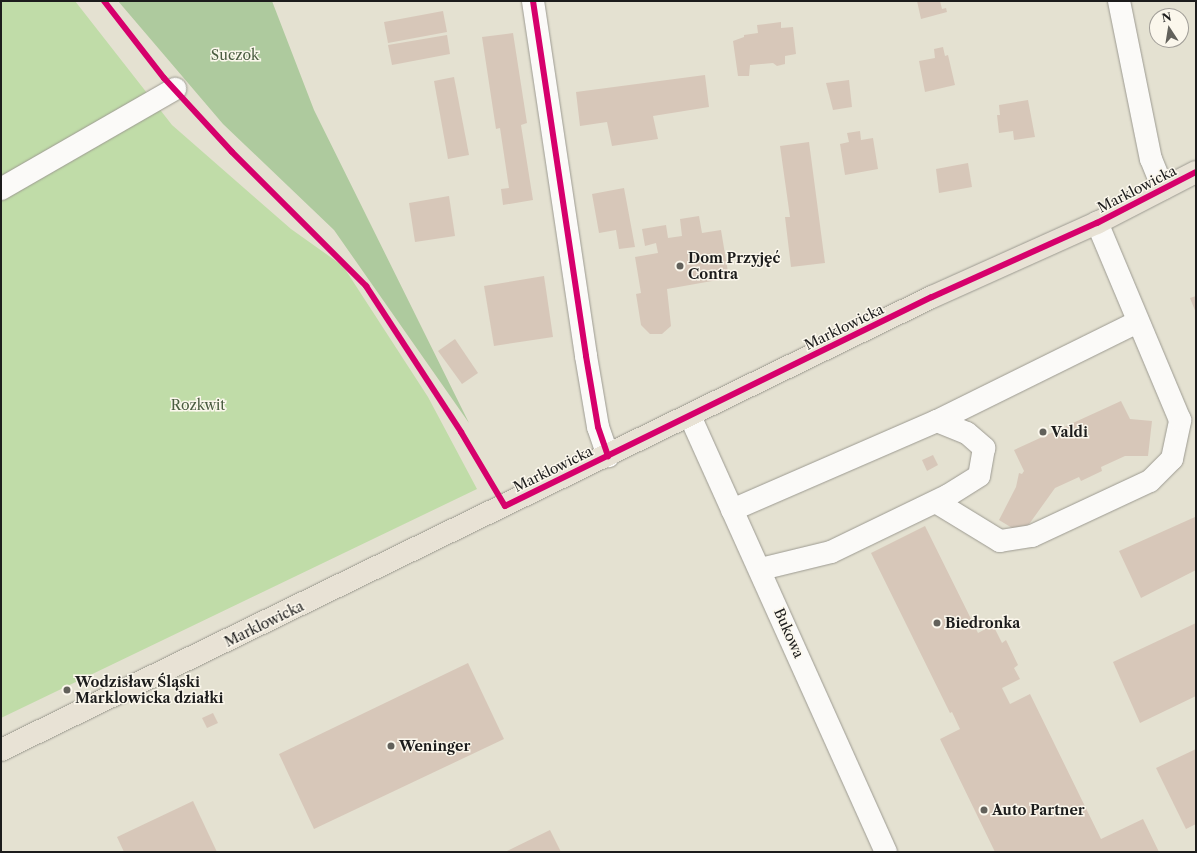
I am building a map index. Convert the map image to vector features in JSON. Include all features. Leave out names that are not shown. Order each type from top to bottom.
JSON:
[{"type":"main road","name":"Marklowicka","points":[[1,750],[608,456],[932,297],[1097,223],[1196,172]]},
{"type":"lane","points":[[533,1],[586,356],[598,426],[608,456]]},
{"type":"lane","points":[[1119,1],[1151,159],[1163,190]]},
{"type":"lane","points":[[1,190],[174,89]]},
{"type":"lane","points":[[936,502],[1000,541],[1032,536],[1150,481],[1172,459],[1180,420],[1137,322],[1097,223]]},
{"type":"lane","points":[[732,510],[937,421],[1137,322]]},
{"type":"lane","name":"Bukowa","points":[[690,416],[732,510],[761,569],[886,852]]},
{"type":"lane","points":[[761,569],[831,552],[936,502],[979,476],[984,448],[967,433],[937,421]]},
{"type":"green space","name":"Rozkwit","points":[[1,1],[75,1],[172,125],[291,229],[343,266],[428,397],[477,489],[1,718]]},
{"type":"green space","name":"Suczok","points":[[118,1],[272,1],[314,110],[469,423],[334,230],[223,124]]},
{"type":"building","points":[[917,1],[940,1],[942,9],[946,8],[947,12],[921,19]]},
{"type":"building","points":[[443,11],[447,32],[388,43],[384,22]]},
{"type":"building","points":[[781,22],[781,28],[793,27],[796,54],[785,56],[785,64],[777,66],[773,63],[750,65],[749,76],[738,76],[733,41],[744,37],[744,35],[758,33],[757,25]]},
{"type":"building","points":[[513,33],[527,123],[521,125],[533,200],[503,205],[501,189],[509,188],[500,128],[496,129],[482,37]]},
{"type":"building","points":[[447,35],[450,54],[392,65],[388,45]]},
{"type":"building","points":[[943,47],[945,56],[948,55],[955,85],[925,92],[919,61],[935,58],[934,49]]},
{"type":"building","points":[[705,75],[709,107],[653,116],[658,139],[612,146],[607,122],[580,126],[576,92]]},
{"type":"building","points":[[454,77],[469,155],[448,159],[434,81]]},
{"type":"building","points":[[849,80],[852,107],[833,110],[826,83]]},
{"type":"building","points":[[1028,100],[1035,137],[1014,140],[1013,131],[999,133],[997,115],[1000,115],[999,105]]},
{"type":"building","points":[[860,131],[861,140],[873,138],[878,169],[845,175],[840,144],[849,142],[847,133]]},
{"type":"building","points":[[809,142],[825,263],[791,267],[785,217],[790,217],[780,146]]},
{"type":"building","points":[[968,163],[972,187],[939,193],[936,169]]},
{"type":"building","points":[[624,188],[635,247],[619,249],[616,230],[599,233],[592,194]]},
{"type":"building","points":[[449,196],[455,236],[415,242],[409,203]]},
{"type":"building","points":[[699,216],[702,233],[721,230],[729,278],[667,289],[671,326],[662,334],[650,334],[641,325],[636,294],[641,293],[635,257],[658,253],[656,243],[645,246],[642,229],[666,225],[668,238],[682,236],[680,219]]},
{"type":"building","points":[[544,276],[553,337],[494,346],[484,286]]},
{"type":"building","points":[[1196,296],[1196,313],[1190,298]]},
{"type":"building","points":[[455,339],[478,373],[462,384],[438,351]]},
{"type":"building","points":[[1121,401],[1130,419],[1152,421],[1148,456],[1125,456],[1101,467],[1102,471],[1081,481],[1079,477],[1055,488],[1022,534],[999,520],[1016,487],[1019,473],[1022,474],[1024,471],[1014,450]]},
{"type":"building","points":[[933,455],[938,465],[927,471],[922,460]]},
{"type":"building","points":[[1195,517],[1196,570],[1141,598],[1119,551]]},
{"type":"building","points":[[925,526],[978,633],[993,625],[1002,643],[1006,640],[1018,665],[1014,668],[1020,679],[1002,688],[1010,704],[1030,694],[1101,839],[1143,819],[1159,852],[995,852],[940,739],[960,729],[952,712],[950,713],[871,553]]},
{"type":"building","points":[[1196,623],[1196,696],[1140,723],[1113,662]]},
{"type":"building","name":"Weninger","points":[[468,663],[504,739],[314,829],[279,754]]},
{"type":"building","points":[[213,713],[218,723],[207,728],[202,718]]},
{"type":"building","points":[[1196,749],[1196,824],[1186,829],[1156,768]]},
{"type":"building","points":[[193,801],[217,852],[124,852],[117,837]]},
{"type":"building","points":[[550,830],[561,852],[505,852]]},
{"type":"cycle path","points":[[104,1],[164,78],[232,152],[366,286],[461,432],[505,506],[932,297],[1097,223],[1196,172]]},
{"type":"cycle path","points":[[533,1],[586,356],[598,427],[608,456]]},
{"type":"place","name":"Dom Przyjęć Contra","points":[[680,266]]},
{"type":"place","name":"Valdi","points":[[1043,432]]},
{"type":"place","name":"Biedronka","points":[[937,623]]},
{"type":"place","name":"Wodzisław Śląski Marklowicka działki","points":[[67,690]]},
{"type":"place","name":"Weninger","points":[[391,746]]},
{"type":"place","name":"Auto Partner","points":[[984,810]]}]
